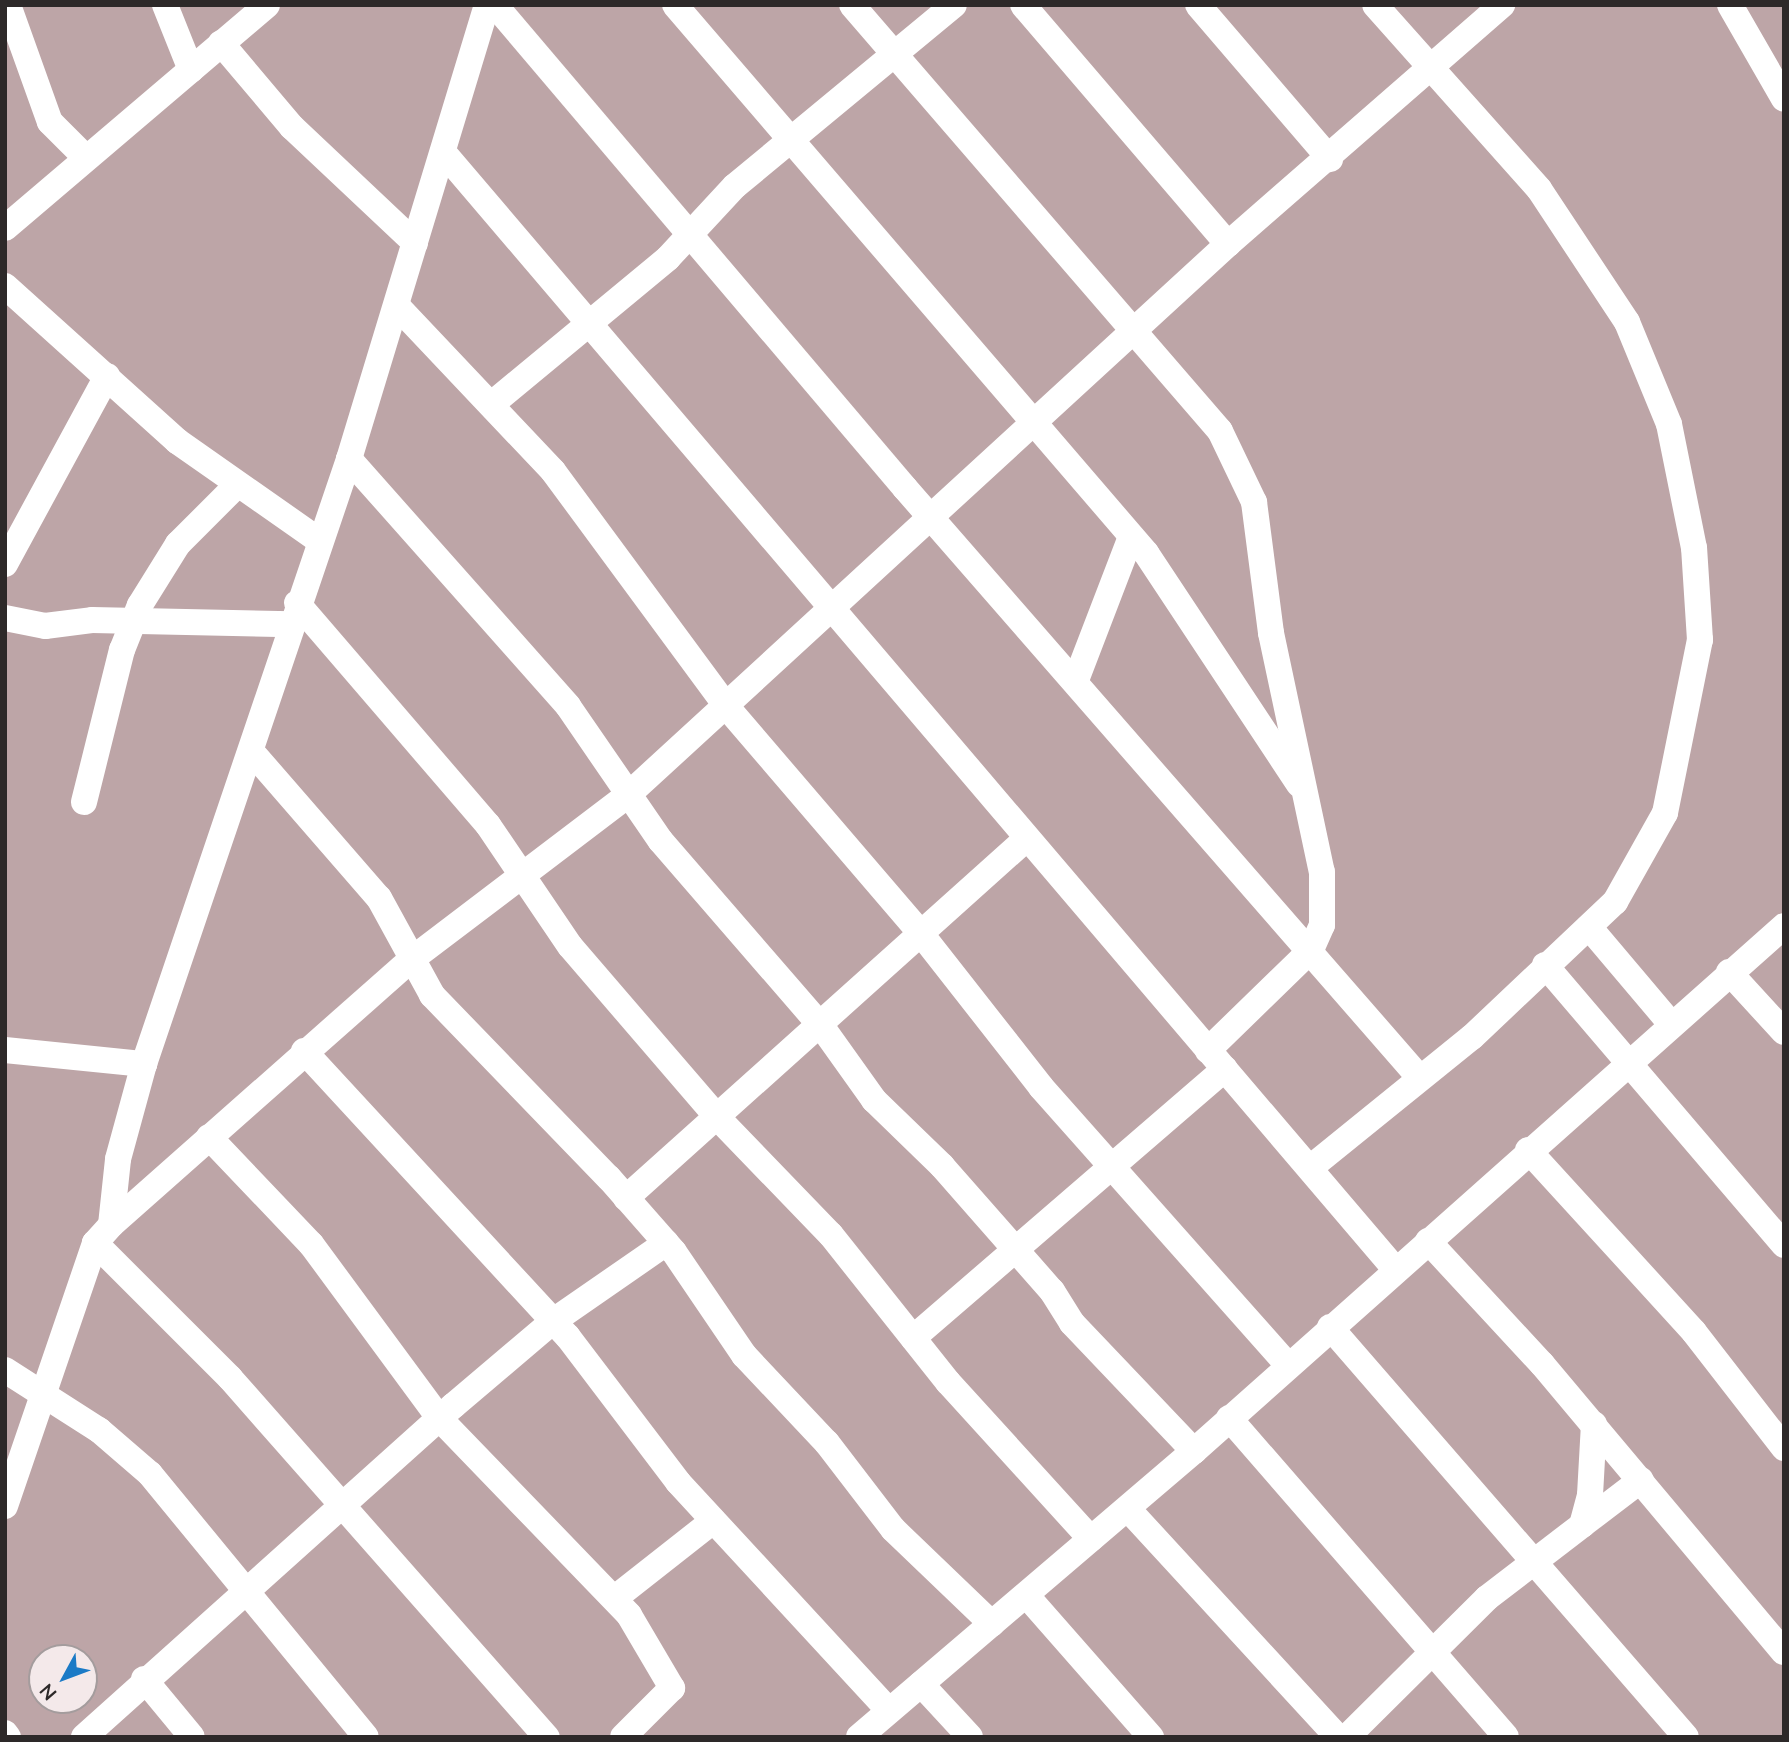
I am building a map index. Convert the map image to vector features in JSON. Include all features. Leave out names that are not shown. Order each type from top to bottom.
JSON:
[{"type":"street","points":[[8,5],[50,122],[86,158]]},
{"type":"street","points":[[165,5],[191,69]]},
{"type":"street","points":[[5,228],[267,5]]},
{"type":"street","points":[[5,1506],[104,1234],[118,1158],[144,1065],[251,751],[317,539],[349,459],[487,5]]},
{"type":"street","points":[[495,5],[932,516],[1419,1077]]},
{"type":"street","points":[[675,5],[793,140],[1033,426],[1131,537],[1306,794]]},
{"type":"street","points":[[852,5],[1220,431],[1254,502],[1271,633],[1322,872],[1322,925],[1311,950],[1217,1060],[1113,1171],[913,1338]]},
{"type":"street","points":[[493,403],[595,323],[690,234],[735,186],[954,5]]},
{"type":"street","points":[[1023,5],[1228,244]]},
{"type":"street","points":[[1198,5],[1330,159]]},
{"type":"street","points":[[1310,1168],[1419,1077],[1590,927],[1656,838],[1691,688],[1701,601],[1680,469],[1651,375],[1578,242],[1492,131],[1430,69],[1375,5]]},
{"type":"street","points":[[104,1234],[304,1051],[412,959],[521,881],[629,794],[830,607],[1134,334],[1228,244],[1330,159],[1502,5]]},
{"type":"street","points":[[1730,5],[1784,99]]},
{"type":"street","points":[[221,43],[292,127],[415,243]]},
{"type":"street","points":[[443,152],[595,323],[1026,839],[1396,1270]]},
{"type":"street","points":[[5,286],[236,487],[317,539]]},
{"type":"street","points":[[397,306],[493,403],[635,574],[726,706],[922,935],[1113,1171],[1288,1365]]},
{"type":"street","points":[[5,564],[107,376]]},
{"type":"street","points":[[349,459],[568,706],[660,840],[822,1027],[874,1100],[1017,1249],[1072,1323],[1194,1451]]},
{"type":"street","points":[[84,802],[133,621],[178,544],[236,487]]},
{"type":"street","points":[[1076,680],[1131,537]]},
{"type":"street","points":[[5,618],[46,626],[294,613]]},
{"type":"street","points":[[294,613],[488,825],[521,881],[716,1116],[831,1235],[913,1338],[1091,1539]]},
{"type":"street","points":[[251,751],[379,898],[401,928],[412,959],[460,1028],[626,1198],[666,1243],[744,1355],[827,1443],[893,1529],[992,1624]]},
{"type":"street","points":[[626,1198],[716,1116],[822,1027],[845,997],[922,935],[1026,839]]},
{"type":"street","points":[[859,1737],[1128,1509],[1670,1023],[1784,926]]},
{"type":"street","points":[[1590,927],[1670,1023]]},
{"type":"street","points":[[1545,965],[1784,1245]]},
{"type":"street","points":[[1729,972],[1784,1032]]},
{"type":"street","points":[[5,1050],[144,1065]]},
{"type":"street","points":[[304,1051],[552,1322],[713,1521],[889,1711]]},
{"type":"street","points":[[209,1137],[311,1244],[440,1419],[615,1598],[672,1688],[623,1737]]},
{"type":"street","points":[[1528,1150],[1694,1332],[1784,1448]]},
{"type":"street","points":[[104,1234],[183,1327],[344,1505],[547,1737]]},
{"type":"street","points":[[1428,1241],[1594,1424],[1784,1652]]},
{"type":"street","points":[[84,1737],[144,1679],[249,1592],[552,1322],[666,1243]]},
{"type":"street","points":[[1330,1327],[1686,1737]]},
{"type":"street","points":[[5,1370],[121,1446],[249,1592],[366,1737]]},
{"type":"street","points":[[1229,1419],[1506,1737]]},
{"type":"street","points":[[1581,1525],[1590,1494],[1594,1424]]},
{"type":"street","points":[[1347,1737],[1432,1653],[1534,1561],[1641,1480]]},
{"type":"street","points":[[1128,1509],[1338,1737]]},
{"type":"street","points":[[615,1598],[713,1521]]},
{"type":"street","points":[[1027,1596],[1151,1737]]},
{"type":"street","points":[[144,1679],[192,1737]]},
{"type":"street","points":[[921,1684],[970,1737]]},
{"type":"shaded area","points":[[5,5],[1784,5],[1784,1737],[5,1737]]}]
